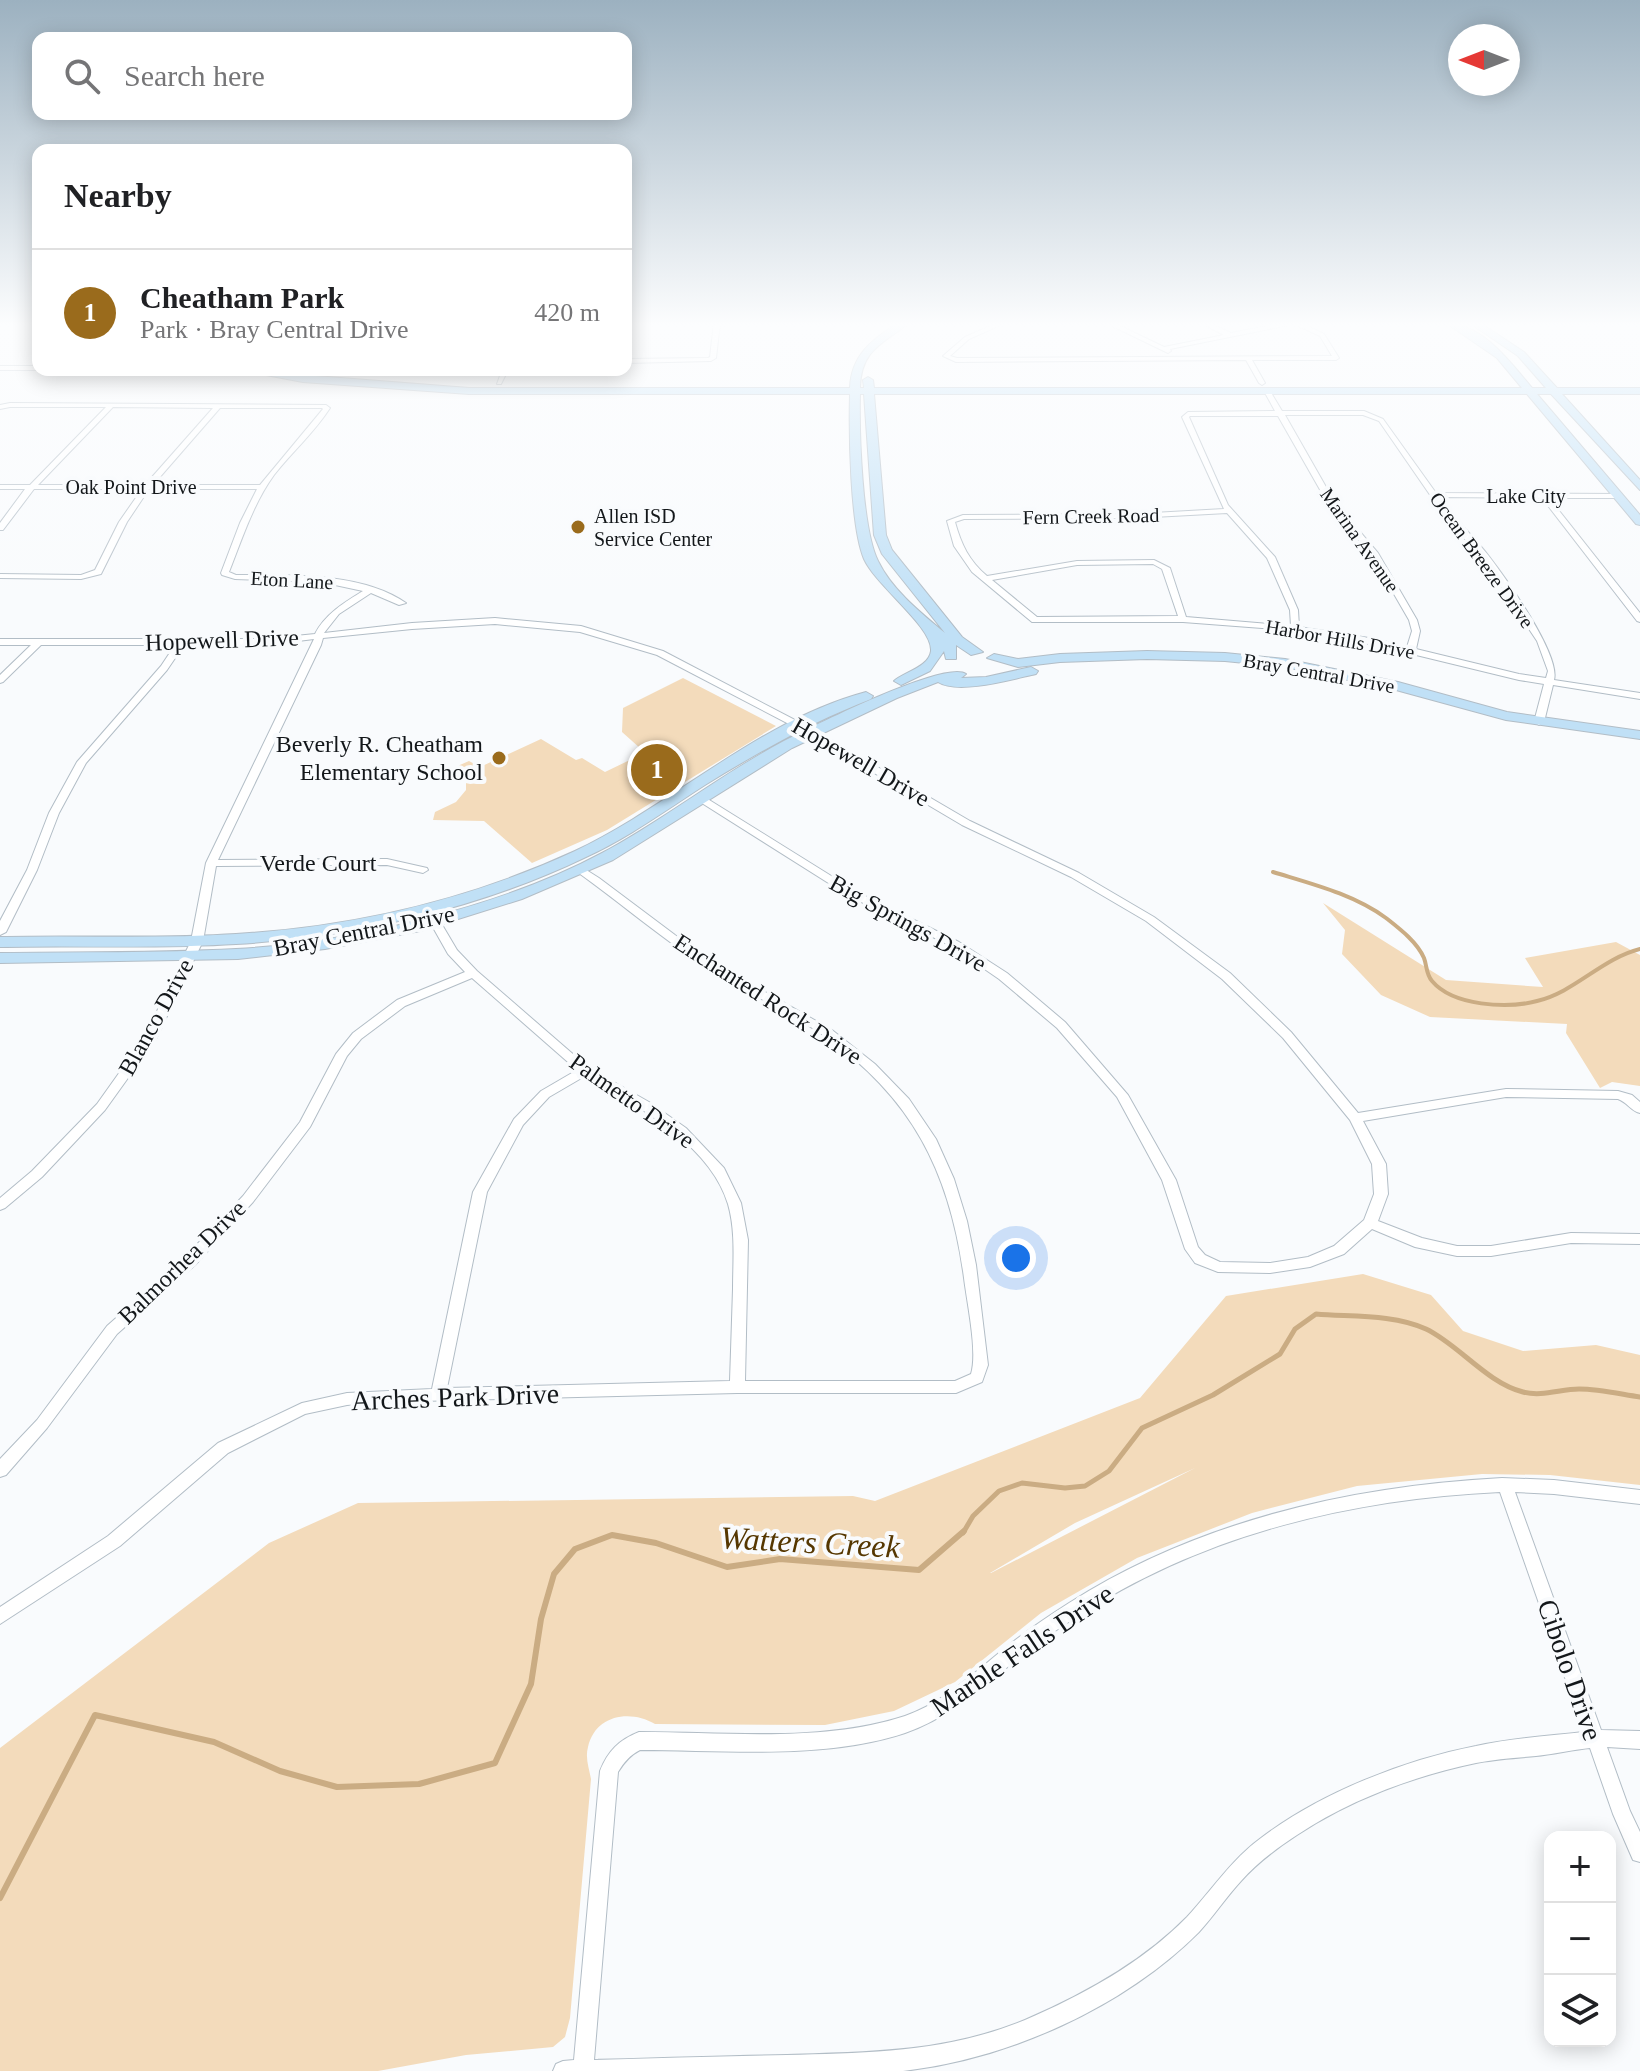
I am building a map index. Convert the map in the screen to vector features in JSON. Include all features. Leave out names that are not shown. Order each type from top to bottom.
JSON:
[{"type":"street","points":[[0,528],[32,487],[98,420]]},
{"type":"street","points":[[0,576],[92,575],[98,572],[109,556],[123,522],[147,487],[206,420]]},
{"type":"street","points":[[262,487],[320,420]]},
{"type":"street","points":[[858,420],[863,537],[877,570],[926,624],[949,643],[948,669],[959,674]]},
{"type":"street","points":[[871,420],[880,535],[892,561],[957,640],[994,665]]},
{"type":"street","points":[[1186,420],[1228,511],[1271,557],[1294,610],[1295,629]]},
{"type":"street","name":"Marina Avenue","points":[[1284,420],[1331,502],[1375,555],[1413,620],[1416,631],[1411,650]]},
{"type":"street","name":"Ocean Breeze Drive","points":[[1380,420],[1434,495],[1485,557],[1541,641],[1551,663],[1539,722]]},
{"type":"street","points":[[1554,420],[1639,521]]},
{"type":"street","points":[[1580,420],[1640,487]]},
{"type":"street","name":"Oak Point Drive","points":[[0,487],[262,487]]},
{"type":"street","name":"Eton Lane","points":[[262,487],[246,517],[227,574],[333,580],[402,603]]},
{"type":"street","name":"Lake City","points":[[1434,495],[1618,496]]},
{"type":"street","points":[[1544,496],[1640,619]]},
{"type":"street","points":[[1618,496],[1640,499]]},
{"type":"street","name":"Fern Creek Road","points":[[985,579],[958,546],[951,521],[955,518],[1146,516],[1228,511]]},
{"type":"street","points":[[985,579],[1077,563],[1159,564],[1166,568],[1183,619]]},
{"type":"street","name":"Harbor Hills Drive","points":[[985,579],[1035,620],[1183,619],[1295,629],[1411,650],[1549,683],[1640,696]]},
{"type":"street","name":"Blanco Drive","points":[[0,1205],[72,1140],[123,1080],[150,1039],[194,948],[211,863],[317,645],[318,636],[333,616],[370,590]]},
{"type":"street","name":"Hopewell Drive","points":[[0,642],[266,642],[493,621],[581,629],[660,653],[797,724],[966,823],[1075,875],[1150,919],[1226,976],[1276,1025],[1355,1118],[1379,1164],[1381,1194],[1370,1223]]},
{"type":"street","points":[[943,621],[961,636],[994,650],[1059,662]]},
{"type":"street","points":[[873,699],[924,669],[935,658],[939,645],[926,624]]},
{"type":"street","points":[[0,680],[39,642]]},
{"type":"street","points":[[0,932],[32,870],[54,813],[82,762],[164,668],[181,642]]},
{"type":"street","name":"Bray Central Drive","points":[[0,958],[194,948],[430,914],[516,896],[607,857],[787,745],[873,699],[919,679],[948,659],[976,652]]},
{"type":"street","name":"Bray Central Drive","points":[[430,914],[572,858],[644,818],[797,724],[935,678],[959,674],[976,676],[994,665],[1194,656],[1285,663],[1398,686],[1539,722],[1640,735]]},
{"type":"street","points":[[873,699],[936,684],[986,681],[1059,662]]},
{"type":"street","name":"Bray Central Drive","points":[[1059,662],[1243,668],[1323,678],[1516,726],[1640,745]]},
{"type":"street","name":"Big Springs Drive","points":[[702,800],[853,894],[955,944],[1004,977],[1061,1025],[1122,1095],[1169,1180],[1192,1249],[1200,1259],[1218,1267],[1270,1268],[1310,1262],[1339,1250],[1370,1223]]},
{"type":"street","name":"Verde Court","points":[[211,863],[387,862],[423,870]]},
{"type":"street","name":"Enchanted Rock Drive","points":[[580,869],[703,960],[815,1025],[858,1055],[889,1084],[910,1111],[933,1142],[964,1228],[981,1365],[975,1380]]},
{"type":"street","name":"Palmetto Drive","points":[[430,914],[452,952],[473,973],[585,1071],[665,1118],[697,1145],[719,1171],[734,1203],[741,1240],[737,1387]]},
{"type":"street","name":"Bray Central Drive","points":[[0,942],[194,948]]},
{"type":"street","name":"Balmorhea Drive","points":[[0,1470],[42,1424],[112,1330],[190,1261],[248,1199],[305,1124],[342,1054],[357,1036],[401,1003],[473,973]]},
{"type":"street","points":[[438,1396],[480,1192],[518,1122],[545,1094],[585,1071]]},
{"type":"street","points":[[1355,1118],[1506,1093],[1611,1095],[1628,1098],[1640,1109]]},
{"type":"street","points":[[1370,1223],[1420,1243],[1457,1251],[1491,1251],[1571,1238],[1640,1239]]},
{"type":"street","name":"Arches Park Drive","points":[[0,1616],[114,1541],[223,1448],[302,1409],[347,1399],[737,1387],[956,1387],[975,1380]]},
{"type":"street","name":"Marble Falls Drive","points":[[583,2070],[609,1771],[620,1752],[629,1745],[639,1741],[840,1738],[892,1728],[941,1709],[1094,1597],[1167,1560],[1221,1539],[1349,1501],[1413,1491],[1505,1485],[1640,1497]]},
{"type":"street","name":"Cibolo Drive","points":[[1505,1485],[1595,1739],[1640,1853]]},
{"type":"street","points":[[563,2071],[893,2063],[949,2053],[1005,2038],[1063,2014],[1110,1987],[1162,1951],[1192,1925],[1244,1864],[1323,1810],[1366,1791],[1473,1755],[1595,1739],[1640,1740]]},
{"type":"shaded area","points":[[683,678],[776,726],[607,830],[532,863],[484,821],[433,820],[435,812],[456,802],[466,790],[466,778],[453,768],[469,761],[480,767],[541,739],[576,760],[582,758],[605,772],[634,758],[641,749],[622,732],[623,708]]},
{"type":"shaded area","points":[[1323,903],[1446,980],[1543,987],[1525,958],[1616,942],[1640,955],[1640,1086],[1612,1082],[1600,1088],[1566,1033],[1567,1024],[1430,1017],[1381,995],[1342,954],[1345,930]]},
{"type":"shaded area","points":[[1363,1274],[1431,1295],[1463,1331],[1523,1351],[1596,1345],[1640,1355],[1640,1485],[1550,1475],[1482,1474],[1357,1486],[1252,1513],[1137,1558],[1041,1613],[955,1682],[894,1711],[825,1725],[655,1724],[625,1716],[606,1722],[592,1736],[587,1751],[591,1779],[570,2018],[565,2037],[553,2047],[466,2055],[378,2071],[0,2071],[0,1748],[269,1543],[358,1503],[853,1496],[875,1501],[1140,1398],[1226,1296]],"holes":[[[1195,1468],[990,1573],[1075,1523]]]},
{"type":"waterway","points":[[1273,872],[1346,896],[1386,918],[1417,947],[1432,981],[1453,996],[1481,1003],[1511,1005],[1551,997],[1613,960],[1640,949]]},
{"type":"waterway","name":"Watters Creek","points":[[963,1533],[973,1516],[999,1491],[1022,1483],[1065,1488],[1085,1486],[1109,1471],[1142,1428],[1213,1395],[1280,1354],[1295,1329],[1316,1314],[1386,1318],[1413,1324],[1438,1336],[1497,1380],[1523,1392],[1537,1394],[1587,1389],[1640,1397]]},
{"type":"waterway","name":"Watters Creek","points":[[0,1898],[95,1715],[214,1742],[280,1771],[337,1787],[419,1784],[495,1763],[531,1684],[541,1619],[554,1574],[575,1549],[612,1535],[656,1543],[727,1567],[780,1559],[919,1570],[964,1531]]},
{"type":"place","name":"Allen ISD Service Center","points":[[578,527]]},
{"type":"place","name":"Beverly R. Cheatham Elementary School","points":[[499,758]]},
{"type":"place","name":"Cheatham Park","points":[[657,770]]}]
